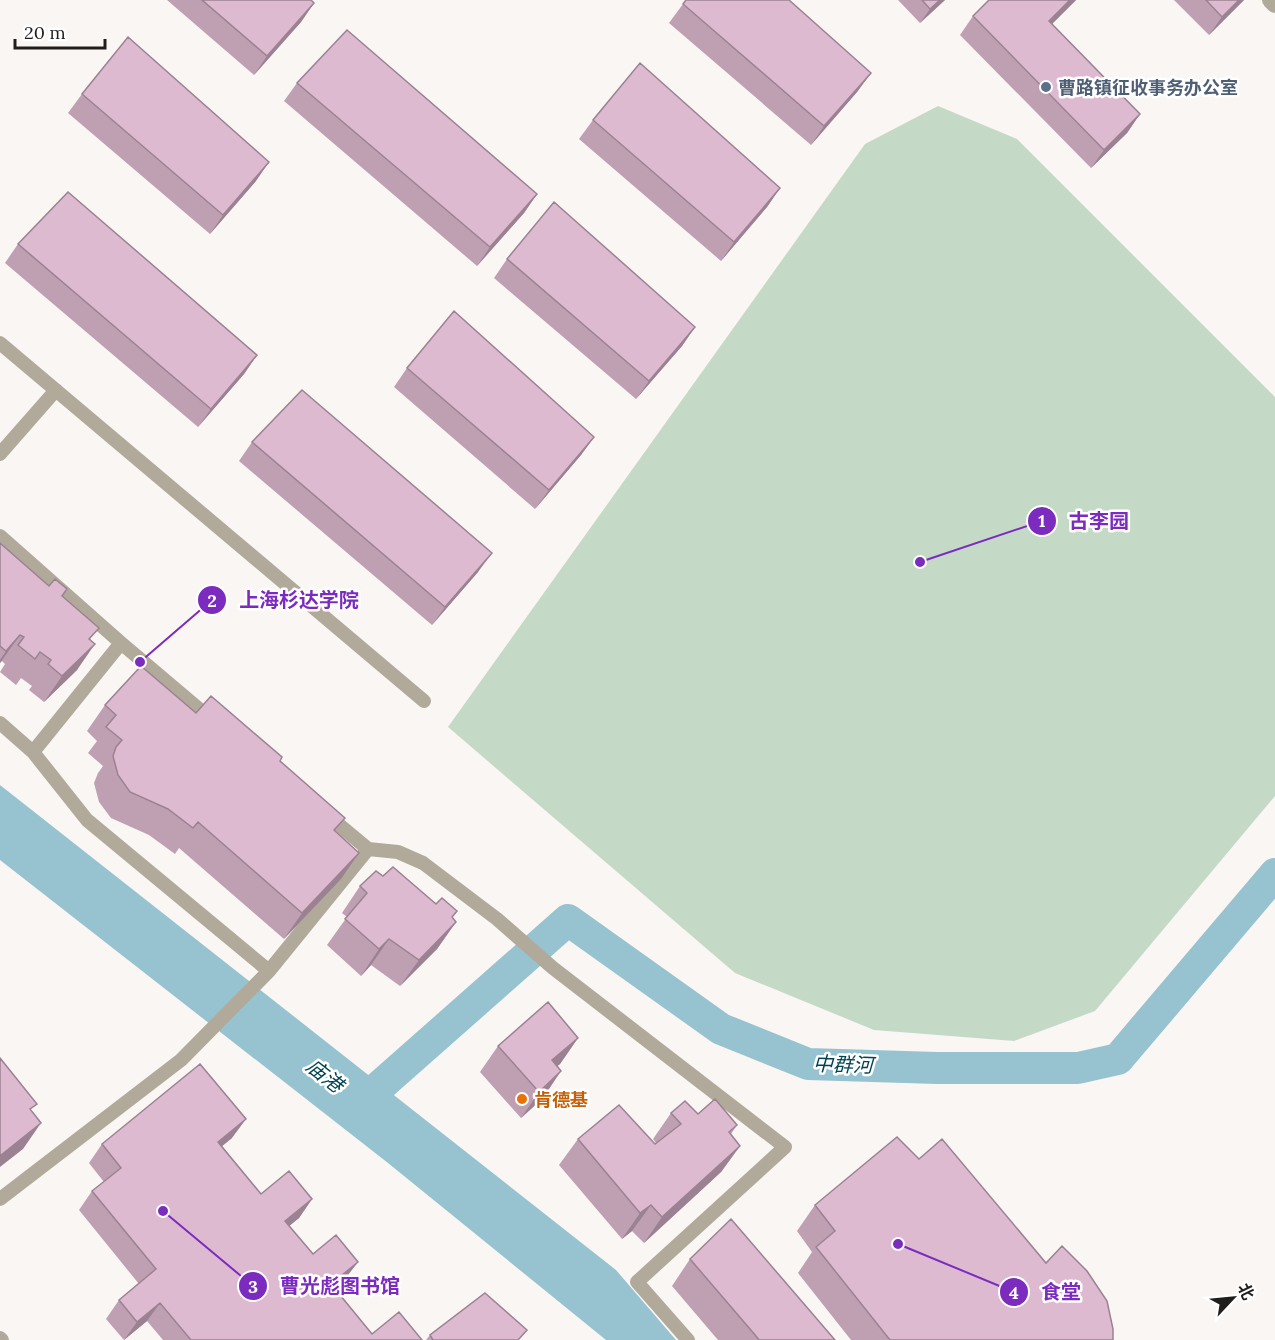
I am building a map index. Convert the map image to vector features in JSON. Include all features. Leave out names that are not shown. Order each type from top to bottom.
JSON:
[{"type":"street","points":[[1271,0],[1275,4]]},
{"type":"lane","points":[[0,343],[424,701]]},
{"type":"lane","points":[[0,454],[56,390]]},
{"type":"lane","points":[[0,536],[226,732]]},
{"type":"lane","points":[[33,752],[121,643]]},
{"type":"lane","points":[[0,723],[33,752],[87,820],[269,971]]},
{"type":"lane","points":[[315,805],[368,849],[398,852],[423,863],[497,919],[553,968],[785,1147],[637,1282],[688,1340]]},
{"type":"lane","points":[[0,1199],[172,1067],[192,1049],[269,971],[368,849]]},
{"type":"green space","points":[[938,106],[1017,139],[1275,397],[1275,796],[1095,1011],[1014,1041],[874,1030],[735,973],[448,727],[865,144]]},
{"type":"water","name":"庙港","points":[[0,785],[616,1270],[676,1340],[606,1340],[388,1163],[0,860]]},
{"type":"building","points":[[202,0],[311,0],[314,3],[267,56]]},
{"type":"building","points":[[686,0],[789,0],[871,73],[824,126],[683,4]]},
{"type":"building","points":[[922,0],[940,0],[930,9]]},
{"type":"building","name":"曹路镇征收事务办公室","points":[[989,0],[1070,0],[1049,21],[1140,114],[1104,150],[973,16]]},
{"type":"building","points":[[1206,0],[1239,0],[1222,17]]},
{"type":"building","points":[[347,30],[537,194],[490,247],[297,83]]},
{"type":"building","points":[[128,37],[269,162],[223,215],[82,94]]},
{"type":"building","points":[[640,63],[780,188],[734,242],[593,120]]},
{"type":"building","points":[[68,192],[257,355],[211,409],[18,244]]},
{"type":"building","points":[[554,202],[695,327],[649,381],[507,259]]},
{"type":"building","points":[[454,311],[594,437],[549,490],[407,368]]},
{"type":"building","points":[[302,390],[492,553],[445,607],[252,442]]},
{"type":"building","points":[[0,543],[49,586],[55,579],[67,589],[62,596],[99,628],[89,639],[95,644],[62,676],[48,664],[51,660],[40,652],[35,659],[18,645],[24,637],[20,635],[6,651],[0,646]]},
{"type":"building","points":[[141,666],[196,713],[211,696],[282,757],[280,761],[345,818],[334,830],[359,853],[302,913],[198,822],[193,828],[168,809],[130,792],[118,775],[113,756],[122,740],[106,727],[116,715],[105,705]]},
{"type":"building","points":[[393,867],[436,904],[442,898],[457,911],[452,917],[456,922],[419,960],[389,939],[379,949],[345,919],[367,893],[360,886],[376,871],[383,876]]},
{"type":"building","points":[[548,1002],[578,1038],[552,1060],[561,1071],[539,1092],[498,1046]]},
{"type":"building","points":[[0,1058],[37,1104],[30,1109],[41,1123],[0,1156]]},
{"type":"building","points":[[200,1064],[246,1119],[218,1142],[261,1194],[289,1171],[312,1199],[285,1221],[313,1254],[336,1235],[358,1262],[331,1284],[372,1334],[399,1312],[422,1340],[191,1340],[160,1303],[137,1322],[119,1300],[156,1269],[92,1191],[121,1168],[102,1144]]},
{"type":"building","points":[[715,1099],[737,1125],[729,1132],[740,1146],[662,1217],[651,1205],[640,1213],[578,1139],[619,1105],[655,1144],[681,1124],[671,1113],[685,1101],[698,1114]]},
{"type":"building","points":[[897,1137],[919,1159],[942,1139],[1046,1263],[1062,1246],[1087,1271],[1107,1301],[1113,1340],[890,1340],[816,1247],[835,1231],[815,1205]]},
{"type":"building","points":[[731,1219],[835,1340],[759,1340],[690,1259]]},
{"type":"building","points":[[485,1293],[527,1330],[518,1340],[433,1340],[430,1335]]},
{"type":"waterway","name":"中群河","points":[[363,1101],[568,920],[721,1029],[808,1064],[937,1068],[1078,1068],[1118,1059],[1275,874]]},
{"type":"place","name":"曹路镇征收事务办公室","points":[[1046,87]]},
{"type":"place","name":"古李园","points":[[920,562]]},
{"type":"place","name":"上海杉达学院","points":[[140,662]]},
{"type":"place","name":"肯德基","points":[[522,1099]]},
{"type":"place","name":"曹光彪图书馆","points":[[163,1211]]},
{"type":"place","name":"食堂","points":[[898,1244]]}]
